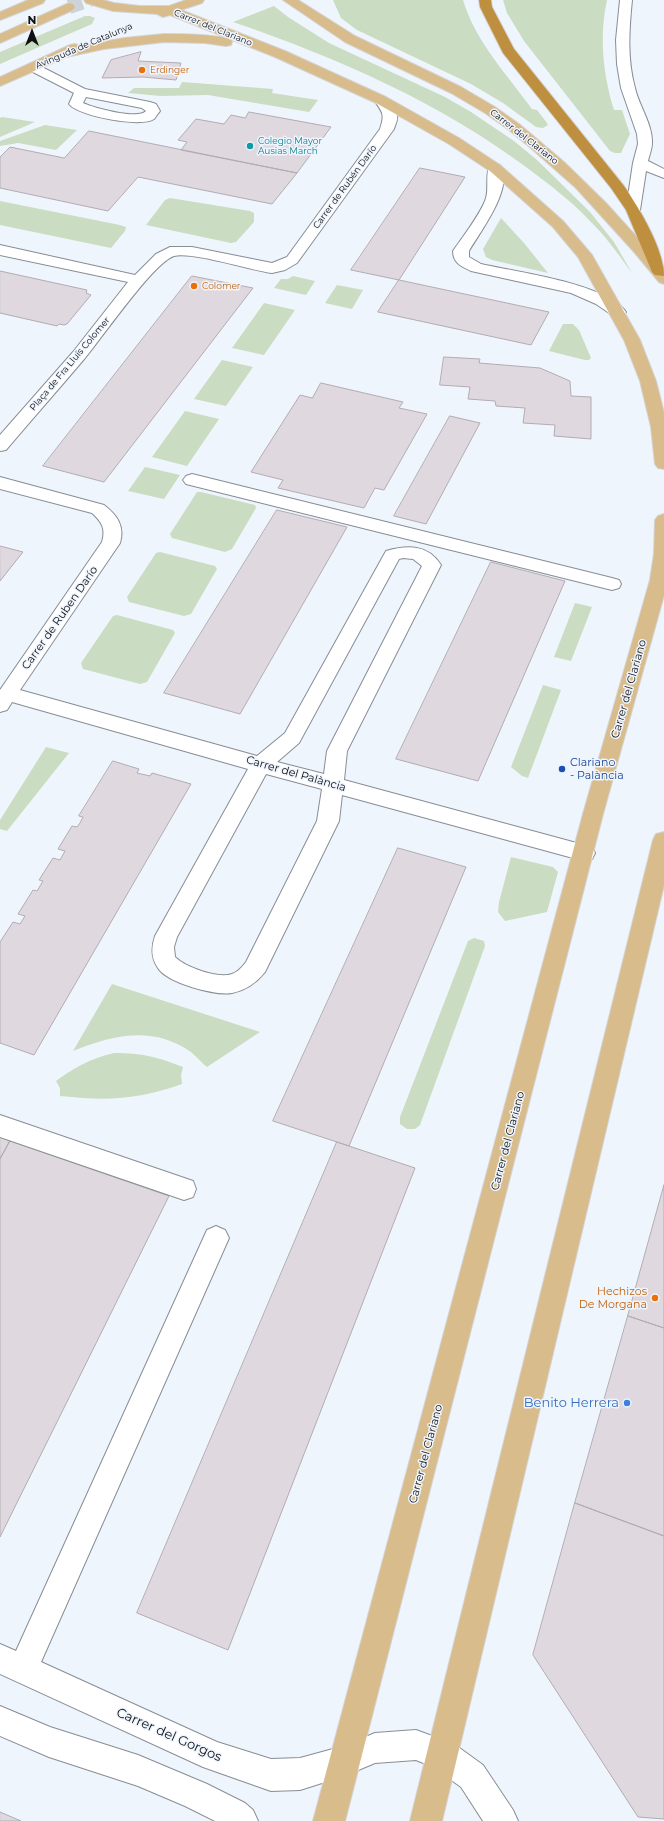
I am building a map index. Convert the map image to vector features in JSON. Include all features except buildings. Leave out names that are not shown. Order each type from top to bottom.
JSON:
[{"type":"highway","points":[[485,0],[486,8],[508,50],[617,186],[633,210],[662,276]]},
{"type":"main road","points":[[0,16],[39,0]]},
{"type":"main road","name":"Avinguda de Catalunya","points":[[90,0],[113,7],[140,10],[169,10]]},
{"type":"main road","name":"Avinguda de Catalunya","points":[[138,23],[198,0]]},
{"type":"main road","name":"Carrer del Clariano","points":[[289,0],[350,39],[458,90],[490,110],[523,134],[551,156],[604,208],[662,276]]},
{"type":"main road","points":[[0,39],[69,8]]},
{"type":"main road","name":"Carrer del Clariano","points":[[169,10],[280,54],[381,100],[454,141],[495,168],[558,224],[584,256],[618,312],[632,340],[648,380],[659,427],[664,464]]},
{"type":"main road","name":"Carrer del Clariano","points":[[325,11],[336,26],[350,39]]},
{"type":"main road","name":"Avinguda de Catalunya","points":[[0,82],[124,28]]},
{"type":"main road","name":"Carrer del Clariano","points":[[62,54],[116,42],[169,37],[208,40],[256,48],[280,54]]},
{"type":"main road","name":"Carrer del Clariano","points":[[329,1821],[584,853],[662,580],[664,520]]},
{"type":"main road","points":[[426,1821],[664,840]]},
{"type":"street","points":[[626,0],[622,40],[624,64],[628,88],[644,134],[645,144],[640,163],[633,210]]},
{"type":"street","points":[[34,67],[81,92],[145,105],[153,111],[150,117],[138,120],[83,108],[76,104],[81,92]]},
{"type":"street","name":"Carrer de Rubén Darío","points":[[280,267],[292,260],[387,130],[391,117],[388,109],[381,100]]},
{"type":"street","points":[[640,163],[664,174]]},
{"type":"street","name":"Carrer del Clariano","points":[[495,168],[496,188],[493,200],[462,251],[461,258],[466,263],[476,268],[576,289],[596,297],[618,312]]},
{"type":"street","points":[[0,250],[139,280]]},
{"type":"street","name":"Plaça de Fra Lluís Colomer","points":[[0,446],[90,343],[139,280],[160,258],[170,252],[189,251],[263,267],[280,267]]},
{"type":"street","points":[[192,480],[612,584]]},
{"type":"street","name":"Carrer de Ruben Darío","points":[[0,483],[98,509],[107,516],[114,528],[114,536],[111,543],[4,700]]},
{"type":"street","points":[[403,552],[415,553],[427,558],[432,565],[337,751],[332,785],[328,821],[257,965],[247,978],[230,984],[214,983],[180,972],[167,964],[162,949],[166,936],[260,765],[292,738],[392,555],[403,552]]},
{"type":"street","name":"Carrer del Palància","points":[[4,700],[260,765],[584,853]]},
{"type":"street","points":[[0,1126],[184,1189]]},
{"type":"street","points":[[11,1664],[216,1238]]},
{"type":"street","name":"Carrer del Gorgos","points":[[11,1664],[214,1756],[271,1775],[300,1774],[344,1761]]},
{"type":"street","points":[[0,1720],[49,1742],[138,1771],[196,1795],[234,1814],[242,1821]]},
{"type":"street","points":[[344,1761],[375,1748],[416,1745],[443,1754],[472,1776],[502,1821]]},
{"type":"green space","points":[[333,0],[463,0],[475,30],[493,58],[532,109],[537,110],[548,125],[543,128],[536,127],[503,103],[471,84],[357,30],[341,18]]},
{"type":"green space","points":[[503,0],[607,0],[603,28],[603,55],[607,83],[614,110],[622,110],[630,134],[621,153],[610,151],[524,41],[507,13]]},
{"type":"green space","points":[[274,6],[288,17],[329,43],[445,97],[471,112],[514,141],[537,160],[590,212],[614,242],[632,273],[611,245],[581,212],[553,187],[496,146],[425,103],[388,84],[311,51],[233,22]]},
{"type":"green space","points":[[85,16],[95,18],[92,24],[0,64],[0,52]]},
{"type":"green space","points":[[182,82],[273,89],[272,93],[318,100],[309,112],[208,95],[161,96],[128,93],[134,88],[179,88]]},
{"type":"green space","points":[[2,117],[35,122],[0,137],[0,118]]},
{"type":"green space","points":[[45,125],[77,130],[56,150],[18,143],[0,146],[0,141]]},
{"type":"green space","points":[[170,198],[250,211],[254,213],[254,222],[236,242],[231,243],[146,225],[165,200]]},
{"type":"green space","points":[[0,201],[126,227],[125,231],[111,248],[0,225]]},
{"type":"green space","points":[[501,218],[524,243],[548,273],[492,260],[486,257],[483,249]]},
{"type":"green space","points":[[293,276],[315,281],[306,295],[274,288],[281,279],[288,279]]},
{"type":"green space","points":[[337,285],[363,290],[352,309],[325,303]]},
{"type":"green space","points":[[264,303],[295,310],[264,355],[232,348]]},
{"type":"green space","points":[[563,324],[573,324],[579,330],[591,358],[589,360],[549,351]]},
{"type":"green space","points":[[222,360],[253,367],[226,406],[194,399]]},
{"type":"green space","points":[[185,411],[219,419],[187,466],[152,457]]},
{"type":"green space","points":[[145,467],[180,475],[164,499],[128,491]]},
{"type":"green space","points":[[197,492],[255,505],[256,508],[232,549],[225,552],[172,538],[170,534]]},
{"type":"green space","points":[[160,552],[215,566],[217,569],[191,614],[184,616],[129,602],[127,597],[156,553]]},
{"type":"green space","points":[[575,603],[592,607],[571,661],[554,657]]},
{"type":"green space","points":[[117,615],[173,630],[175,633],[147,682],[140,684],[83,669],[81,663],[113,616]]},
{"type":"green space","points":[[543,685],[561,690],[528,778],[522,776],[511,767]]},
{"type":"green space","points":[[46,747],[69,753],[7,831],[0,829],[0,820]]},
{"type":"green space","points":[[511,857],[553,867],[558,872],[547,912],[505,921],[498,912],[499,902]]},
{"type":"green space","points":[[474,938],[484,941],[485,946],[420,1125],[415,1129],[407,1129],[400,1124],[400,1117],[468,941]]},
{"type":"green space","points":[[112,984],[260,1032],[207,1067],[191,1052],[176,1044],[162,1038],[147,1036],[132,1035],[118,1037],[88,1045],[73,1051]]},
{"type":"green space","points":[[114,1053],[150,1056],[183,1067],[181,1075],[182,1084],[151,1093],[122,1098],[107,1099],[60,1096],[60,1088],[56,1081],[84,1064]]},
{"type":"tunnel","points":[[69,7],[90,0]]},
{"type":"place","name":"Erdinger","points":[[142,70]]},
{"type":"place","name":"Colegio Mayor Ausias March","points":[[250,146]]},
{"type":"place","name":"Colomer","points":[[194,286]]},
{"type":"place","name":"Clariano - Palància","points":[[562,769]]},
{"type":"place","name":"Hechizos De Morgana","points":[[655,1298]]},
{"type":"place","name":"Benito Herrera","points":[[627,1403]]}]
